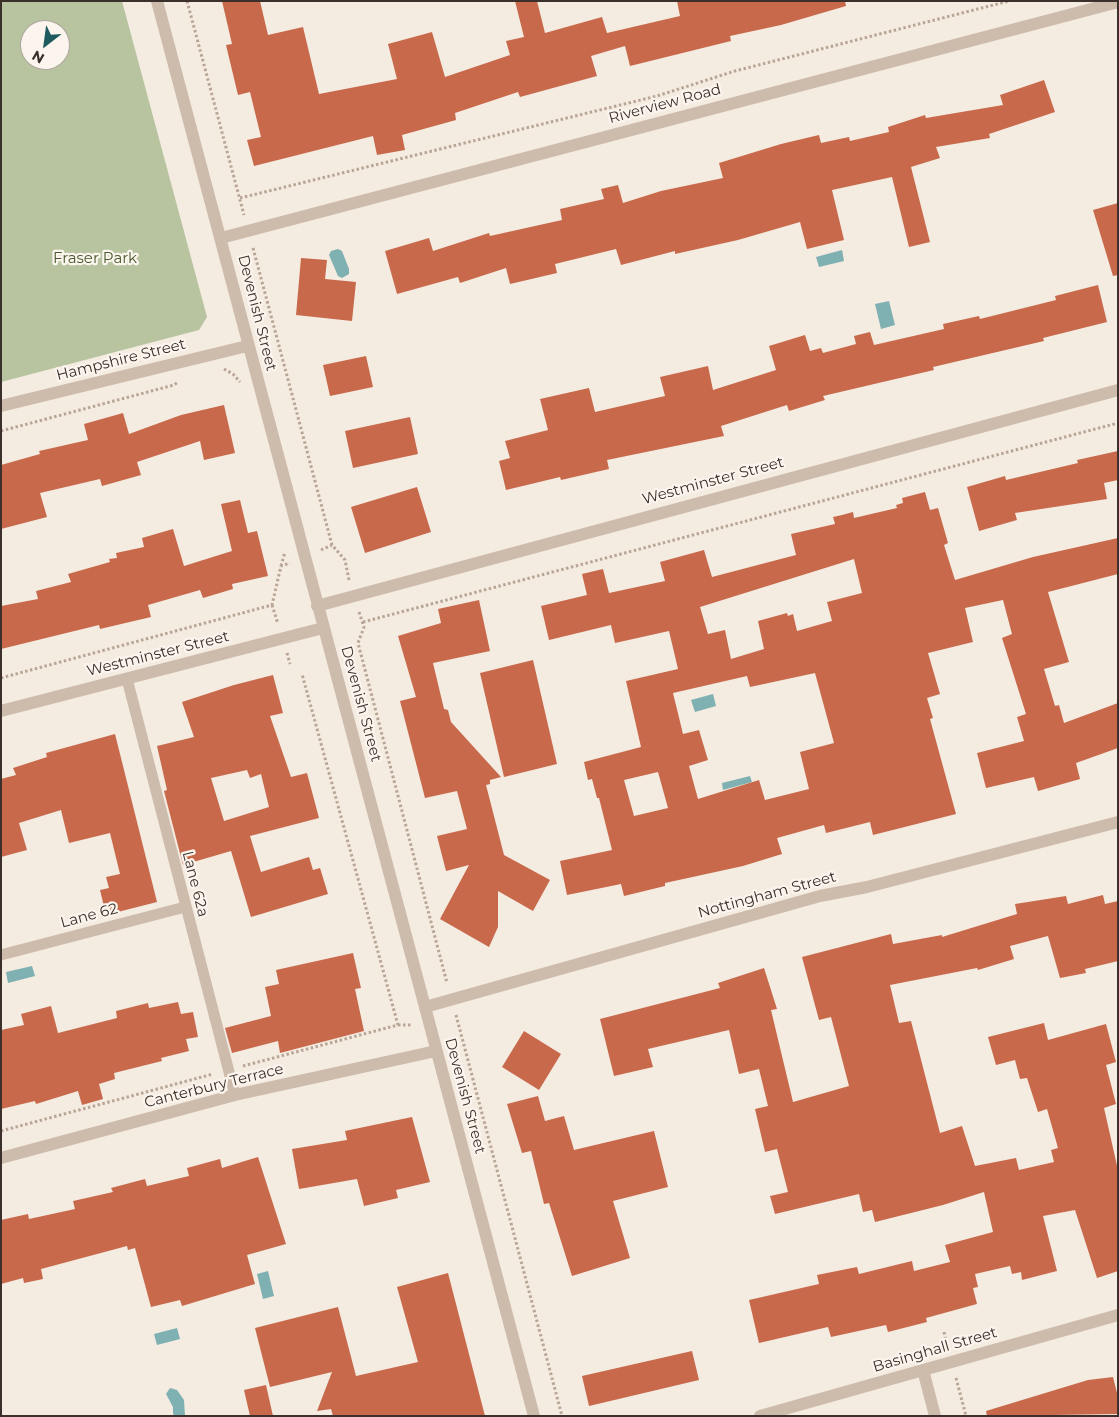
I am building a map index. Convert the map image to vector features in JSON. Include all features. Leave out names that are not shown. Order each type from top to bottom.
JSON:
[{"type":"street","name":"Devenish Street","points":[[157,1],[222,238],[248,346],[534,1416]]},
{"type":"street","name":"Riverview Road","points":[[222,238],[1118,2]]},
{"type":"street","name":"Hampshire Street","points":[[1,406],[248,346]]},
{"type":"street","name":"Westminster Street","points":[[317,606],[352,595],[1118,390]]},
{"type":"street","name":"Westminster Street","points":[[1,711],[323,628]]},
{"type":"street","name":"Nottingham Street","points":[[425,1007],[820,896],[867,887],[1118,822]]},
{"type":"street","name":"Canterbury Terrace","points":[[1,1158],[235,1095],[436,1051]]},
{"type":"street","name":"Basinghall Street","points":[[760,1416],[1118,1315]]},
{"type":"street","points":[[923,1370],[936,1416]]},
{"type":"lane","name":"Lane 62a","points":[[127,679],[235,1095]]},
{"type":"lane","name":"Lane 62","points":[[1,955],[185,907]]},
{"type":"path","points":[[188,1],[332,545],[346,560],[352,595],[363,622],[364,627],[358,643],[562,1416]]},
{"type":"path","points":[[240,198],[657,96],[735,72],[1009,1]]},
{"type":"path","points":[[220,367],[233,374],[243,386]]},
{"type":"path","points":[[1,431],[174,385],[181,379]]},
{"type":"path","points":[[363,622],[1118,424]]},
{"type":"path","points":[[281,566],[332,545]]},
{"type":"path","points":[[1,678],[272,605],[285,551]]},
{"type":"path","points":[[1,1130],[398,1025],[302,674]]},
{"type":"green space","name":"Fraser Park","points":[[1,1],[122,1],[207,317],[199,330],[1,382]]},
{"type":"water","points":[[338,249],[342,251],[349,269],[349,274],[342,278],[338,276],[329,255],[331,251]]},
{"type":"water","points":[[842,250],[844,261],[819,267],[816,257]]},
{"type":"water","points":[[889,301],[895,325],[881,329],[875,304]]},
{"type":"water","points":[[713,694],[716,706],[695,712],[691,700]]},
{"type":"water","points":[[750,776],[752,782],[723,790],[722,783]]},
{"type":"water","points":[[32,966],[35,976],[8,983],[6,972]]},
{"type":"water","points":[[268,1271],[274,1296],[263,1299],[257,1274]]},
{"type":"water","points":[[177,1328],[180,1339],[157,1345],[154,1334]]},
{"type":"water","points":[[170,1388],[177,1390],[184,1400],[185,1416],[174,1416],[173,1407],[166,1394]]},
{"type":"building","points":[[222,1],[260,1],[268,35],[303,27],[319,94],[397,79],[388,44],[432,32],[445,77],[510,55],[506,41],[524,37],[515,1],[537,1],[545,33],[602,17],[607,33],[680,16],[677,1],[845,1],[846,6],[781,25],[730,36],[731,41],[630,66],[625,46],[591,56],[597,76],[520,97],[518,92],[455,113],[456,120],[402,135],[405,150],[377,155],[373,136],[254,166],[247,140],[261,137],[250,92],[238,95],[226,45],[232,44]]},
{"type":"building","points":[[1044,80],[1055,112],[989,134],[990,138],[936,147],[940,158],[911,167],[930,242],[909,247],[892,177],[832,190],[844,240],[807,249],[800,222],[738,240],[675,254],[675,251],[621,265],[616,249],[555,264],[557,273],[510,284],[506,268],[460,283],[458,277],[397,294],[385,251],[429,238],[433,251],[489,233],[490,236],[562,220],[560,209],[604,199],[601,189],[618,185],[623,203],[661,191],[723,178],[719,163],[781,144],[819,135],[821,143],[849,137],[850,141],[889,132],[888,127],[925,115],[926,118],[1003,105],[1000,95]]},
{"type":"building","points":[[1118,203],[1118,275],[1113,276],[1093,210]]},
{"type":"building","points":[[301,258],[327,260],[325,279],[356,282],[352,321],[296,315]]},
{"type":"building","points":[[1098,285],[1107,322],[1043,338],[1044,341],[933,367],[934,370],[823,396],[825,400],[789,411],[787,405],[721,426],[724,436],[607,460],[609,469],[561,480],[560,477],[506,490],[499,461],[510,458],[505,441],[548,430],[540,399],[589,388],[595,412],[665,396],[660,377],[708,366],[713,390],[776,370],[769,346],[805,335],[810,351],[821,348],[823,353],[856,344],[854,336],[870,332],[874,345],[944,329],[943,324],[979,316],[980,319],[1056,300],[1055,296]]},
{"type":"building","points":[[366,356],[373,387],[330,396],[323,365]]},
{"type":"building","points":[[224,405],[235,453],[204,460],[200,441],[137,462],[141,475],[102,486],[100,479],[40,493],[47,517],[1,529],[1,465],[40,454],[39,451],[88,440],[84,424],[123,413],[129,434],[181,415]]},
{"type":"building","points":[[410,417],[418,454],[353,468],[345,431]]},
{"type":"building","points":[[1118,451],[1118,480],[1104,483],[1107,499],[1015,513],[1017,520],[979,531],[967,487],[1005,476],[1006,480],[1078,463],[1077,460]]},
{"type":"building","points":[[417,487],[431,532],[365,553],[351,507]]},
{"type":"building","points":[[925,492],[930,510],[938,508],[948,543],[944,545],[955,580],[1033,557],[1118,538],[1118,574],[1048,592],[1069,662],[1044,669],[1055,706],[1059,705],[1064,723],[1118,703],[1118,748],[1076,763],[1080,779],[1038,791],[1034,777],[986,788],[977,753],[1024,741],[1017,717],[1026,714],[1002,638],[1012,634],[1003,600],[965,608],[973,642],[928,653],[940,694],[927,698],[933,718],[930,719],[956,814],[873,835],[870,822],[826,833],[824,825],[777,838],[782,854],[743,866],[665,883],[665,886],[624,896],[621,884],[567,895],[560,861],[612,850],[599,798],[597,798],[592,779],[588,780],[584,762],[641,747],[626,681],[678,669],[669,631],[615,643],[611,625],[549,640],[541,606],[587,595],[582,574],[603,569],[609,593],[665,581],[660,562],[704,550],[712,577],[796,555],[791,534],[835,524],[833,517],[853,512],[854,518],[897,508],[896,505],[903,503],[902,498]],"holes":[[[854,559],[862,593],[827,602],[832,621],[797,631],[793,614],[788,616],[787,613],[758,621],[764,649],[731,659],[725,630],[708,634],[700,607]],[[815,673],[834,743],[800,752],[809,789],[765,800],[759,780],[698,799],[689,766],[708,760],[699,730],[683,734],[673,693],[747,676],[750,687]],[[658,772],[668,808],[634,816],[624,780]]]},
{"type":"building","points":[[240,500],[248,533],[257,531],[268,576],[232,584],[233,589],[203,598],[200,590],[148,605],[151,617],[100,629],[99,625],[1,649],[1,606],[38,599],[36,591],[71,582],[68,574],[110,562],[109,559],[117,558],[116,553],[144,547],[142,538],[173,529],[184,566],[232,551],[221,504]]},
{"type":"building","points":[[479,600],[490,651],[433,663],[444,709],[448,710],[451,722],[501,777],[490,780],[490,784],[486,785],[504,855],[550,880],[533,911],[498,891],[498,927],[489,947],[440,919],[469,865],[446,871],[437,836],[467,829],[457,791],[425,798],[400,701],[416,697],[398,636],[441,623],[438,609]]},
{"type":"building","points":[[533,660],[557,764],[504,777],[480,673]]},
{"type":"building","points":[[273,675],[283,713],[270,716],[291,777],[307,773],[319,818],[250,836],[261,872],[309,857],[313,870],[320,868],[328,894],[251,917],[231,851],[183,865],[164,791],[167,790],[157,746],[194,737],[182,702],[234,685]],"holes":[[[247,770],[250,778],[261,774],[269,807],[224,821],[211,778]]]},
{"type":"building","points":[[115,734],[157,902],[106,915],[100,890],[109,888],[106,877],[120,874],[110,833],[69,843],[61,810],[19,823],[27,850],[1,857],[1,779],[16,775],[13,768],[47,757],[46,753]]},
{"type":"building","points":[[1103,895],[1105,904],[1118,901],[1118,961],[1085,969],[1086,973],[1060,978],[1048,936],[1010,946],[1014,959],[978,970],[977,968],[890,985],[899,1023],[911,1021],[940,1133],[962,1126],[975,1166],[1016,1158],[1019,1170],[1054,1162],[1051,1150],[1058,1148],[1047,1109],[1038,1112],[1027,1078],[1020,1079],[1015,1060],[996,1065],[988,1037],[1044,1023],[1048,1040],[1106,1024],[1116,1062],[1106,1065],[1116,1104],[1104,1108],[1118,1170],[1118,1271],[1097,1278],[1075,1210],[1043,1216],[1057,1271],[1022,1280],[1021,1272],[1012,1274],[1010,1266],[975,1274],[978,1287],[973,1288],[977,1304],[926,1318],[927,1322],[888,1332],[886,1325],[831,1337],[828,1327],[759,1343],[749,1300],[819,1284],[817,1275],[857,1267],[859,1274],[912,1261],[914,1271],[950,1262],[945,1245],[993,1232],[984,1192],[943,1205],[875,1222],[872,1210],[863,1212],[859,1194],[775,1214],[770,1196],[788,1192],[777,1149],[765,1152],[755,1109],[768,1106],[759,1069],[739,1074],[729,1030],[648,1049],[653,1067],[614,1076],[600,1019],[720,988],[718,983],[764,968],[777,1009],[771,1010],[793,1102],[849,1086],[831,1017],[819,1020],[802,957],[891,934],[893,944],[942,935],[942,937],[1017,914],[1015,904],[1066,896],[1068,904]]},
{"type":"building","points":[[353,953],[361,988],[355,989],[364,1031],[280,1053],[278,1041],[232,1053],[225,1028],[271,1016],[265,987],[279,984],[276,970]]},
{"type":"building","points":[[178,1002],[181,1014],[193,1012],[198,1037],[186,1039],[189,1051],[161,1058],[162,1061],[114,1073],[115,1079],[99,1084],[103,1099],[82,1105],[78,1091],[36,1104],[35,1101],[1,1109],[1,1030],[24,1025],[21,1014],[51,1006],[58,1033],[117,1018],[116,1011],[148,1003],[149,1008]]},
{"type":"building","points":[[524,1031],[561,1054],[539,1090],[502,1067]]},
{"type":"building","points":[[538,1096],[545,1121],[564,1116],[574,1150],[654,1131],[668,1187],[613,1201],[630,1258],[572,1276],[549,1203],[544,1204],[531,1151],[522,1153],[507,1104]]},
{"type":"building","points":[[412,1117],[430,1182],[396,1190],[398,1198],[364,1206],[357,1179],[299,1189],[292,1149],[347,1140],[345,1131]]},
{"type":"building","points":[[258,1157],[286,1244],[247,1255],[255,1284],[182,1306],[180,1300],[151,1307],[135,1248],[128,1250],[127,1246],[41,1269],[43,1279],[24,1283],[23,1278],[1,1284],[1,1220],[28,1214],[29,1219],[75,1209],[73,1201],[113,1192],[111,1188],[145,1179],[147,1186],[189,1176],[187,1168],[220,1159],[222,1168]]},
{"type":"building","points":[[448,1273],[485,1416],[333,1416],[331,1409],[317,1411],[332,1372],[270,1387],[255,1328],[338,1307],[356,1376],[418,1362],[397,1287]]},
{"type":"building","points":[[692,1351],[699,1380],[589,1406],[582,1376]]},
{"type":"building","points":[[1113,1377],[1118,1397],[1118,1414],[987,1416],[986,1411],[1088,1380]]},
{"type":"building","points":[[266,1385],[273,1416],[250,1416],[244,1390]]}]
